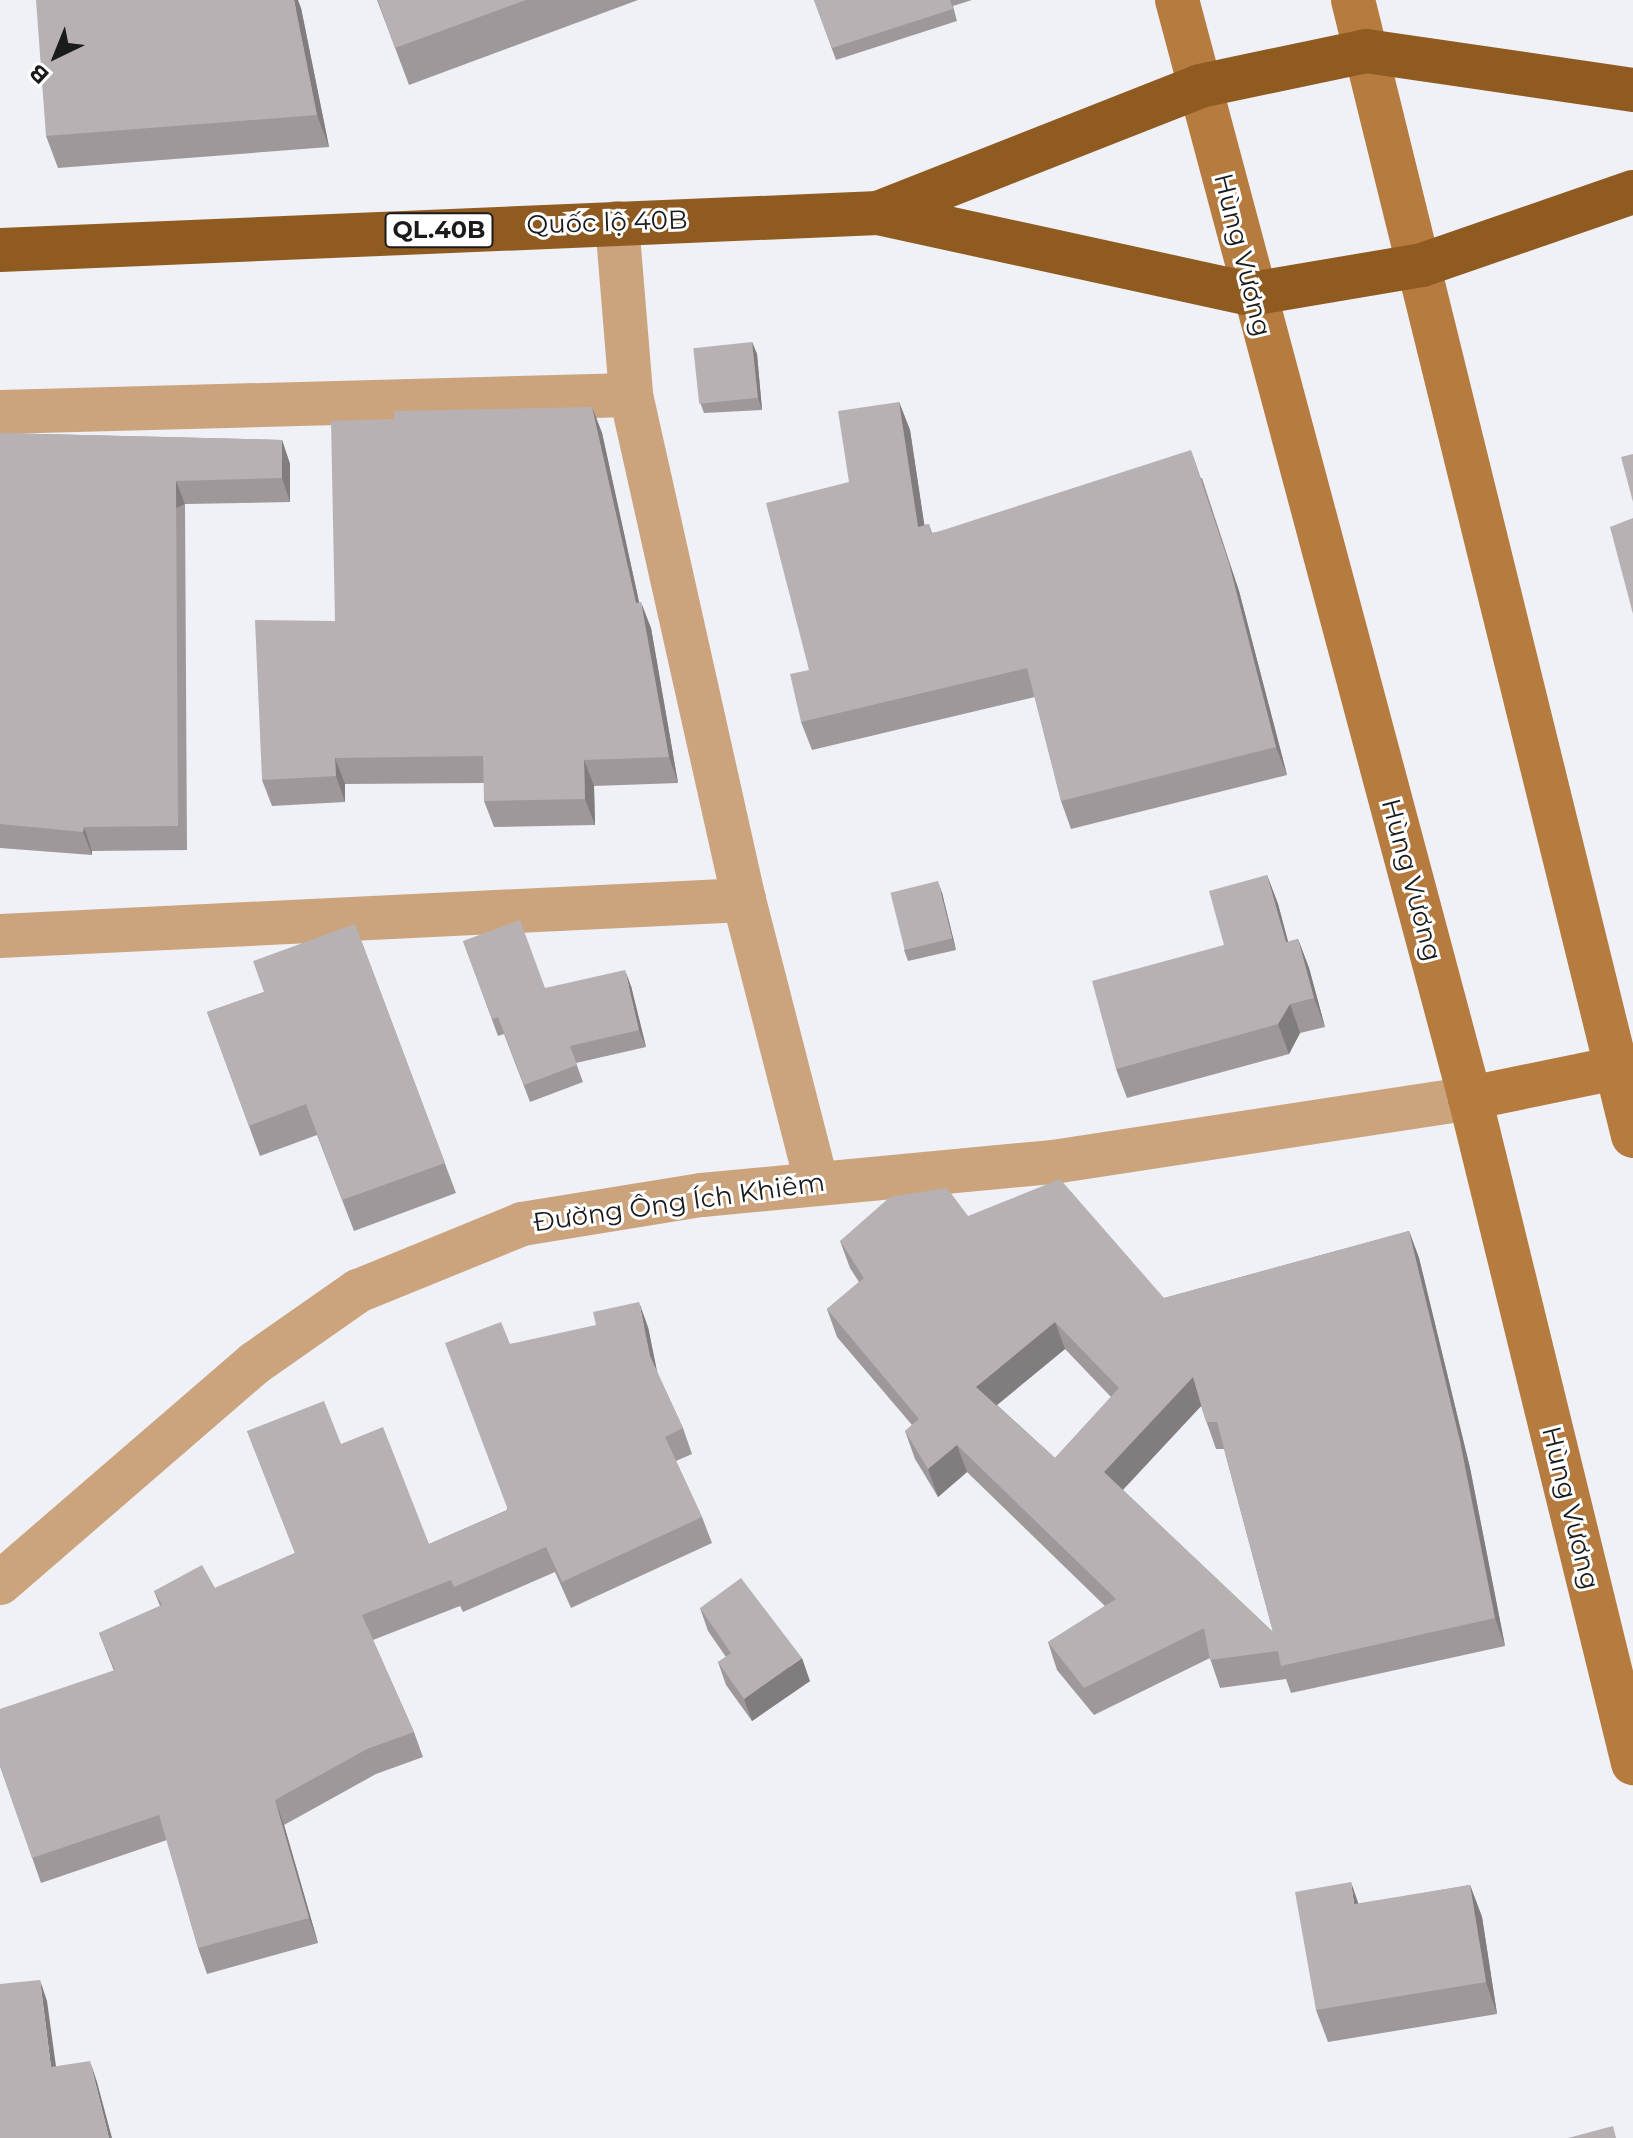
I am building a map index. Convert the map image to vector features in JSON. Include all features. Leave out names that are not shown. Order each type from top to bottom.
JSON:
[{"type":"highway","points":[[878,213],[1200,86],[1366,51],[1633,90]]},
{"type":"highway","points":[[878,213],[1251,294],[1422,265],[1633,192]]},
{"type":"highway","name":"Quốc lộ 40B","points":[[0,250],[878,213]]},
{"type":"main road","name":"Hùng Vương","points":[[1177,0],[1251,294],[1470,1098],[1633,1763]]},
{"type":"main road","points":[[1353,0],[1627,1068],[1633,1136]]},
{"type":"main road","points":[[1470,1098],[1627,1068]]},
{"type":"street","points":[[617,223],[631,395],[744,900],[817,1184]]},
{"type":"street","points":[[0,412],[631,395]]},
{"type":"street","points":[[0,936],[744,900]]},
{"type":"street","name":"Đường Ông Ích Khiêm","points":[[0,1583],[255,1363],[358,1291],[522,1224],[620,1206],[1053,1162],[1470,1098]]},
{"type":"building","points":[[36,0],[294,0],[317,115],[46,136]]},
{"type":"building","points":[[378,0],[526,0],[395,48]]},
{"type":"building","points":[[814,0],[950,0],[953,9],[832,48]]},
{"type":"building","points":[[752,342],[758,398],[699,404],[693,348]]},
{"type":"building","points":[[899,402],[918,527],[929,524],[931,534],[1191,450],[1229,563],[1276,747],[1061,801],[1027,668],[801,722],[790,674],[809,670],[766,503],[849,482],[838,411]]},
{"type":"building","points":[[592,407],[636,603],[641,602],[669,757],[584,760],[585,799],[484,801],[483,756],[335,758],[336,776],[262,780],[255,620],[335,621],[331,421],[394,419],[394,411]]},
{"type":"building","points":[[0,433],[282,440],[282,478],[176,481],[178,826],[84,827],[83,832],[0,824]]},
{"type":"building","points":[[1633,454],[1633,502],[1621,457]]},
{"type":"building","points":[[1633,518],[1633,614],[1610,527]]},
{"type":"building","points":[[1267,875],[1286,942],[1298,939],[1314,998],[1290,1004],[1278,1024],[1116,1069],[1092,981],[1224,945],[1209,891]]},
{"type":"building","points":[[938,881],[952,938],[905,950],[890,893]]},
{"type":"building","points":[[520,920],[545,988],[625,970],[639,1030],[570,1046],[577,1065],[524,1085],[498,1017],[492,1019],[463,941]]},
{"type":"building","points":[[355,924],[445,1163],[342,1200],[306,1104],[249,1126],[207,1012],[264,992],[253,961]]},
{"type":"building","points":[[1060,1179],[1164,1298],[1409,1231],[1460,1441],[1495,1618],[1281,1666],[1278,1651],[1210,1660],[1204,1628],[1084,1688],[1048,1642],[1116,1599],[957,1445],[928,1469],[905,1431],[919,1419],[827,1309],[864,1278],[840,1241],[890,1197],[947,1188],[968,1216]],"holes":[[[1055,1322],[1119,1388],[1055,1458],[976,1387]],[[1193,1377],[1206,1422],[1217,1422],[1273,1632],[1104,1472]]]},
{"type":"building","points":[[639,1302],[650,1356],[683,1428],[665,1437],[702,1517],[562,1582],[546,1547],[454,1587],[451,1580],[362,1615],[414,1732],[367,1749],[275,1800],[309,1918],[198,1948],[159,1815],[32,1858],[0,1766],[0,1709],[115,1670],[99,1633],[162,1605],[154,1591],[202,1565],[215,1588],[295,1553],[247,1431],[324,1401],[341,1444],[383,1427],[429,1544],[508,1510],[445,1343],[501,1322],[510,1344],[596,1325],[593,1312]]},
{"type":"building","points":[[741,1578],[802,1658],[744,1699],[718,1662],[731,1653],[700,1608]]},
{"type":"building","points":[[1351,1882],[1354,1904],[1470,1885],[1486,1982],[1316,2010],[1295,1892]]},
{"type":"building","points":[[40,1980],[51,2067],[90,2061],[109,2138],[0,2138],[0,1984]]},
{"type":"building","points":[[1613,2126],[1616,2138],[1568,2138]]}]
